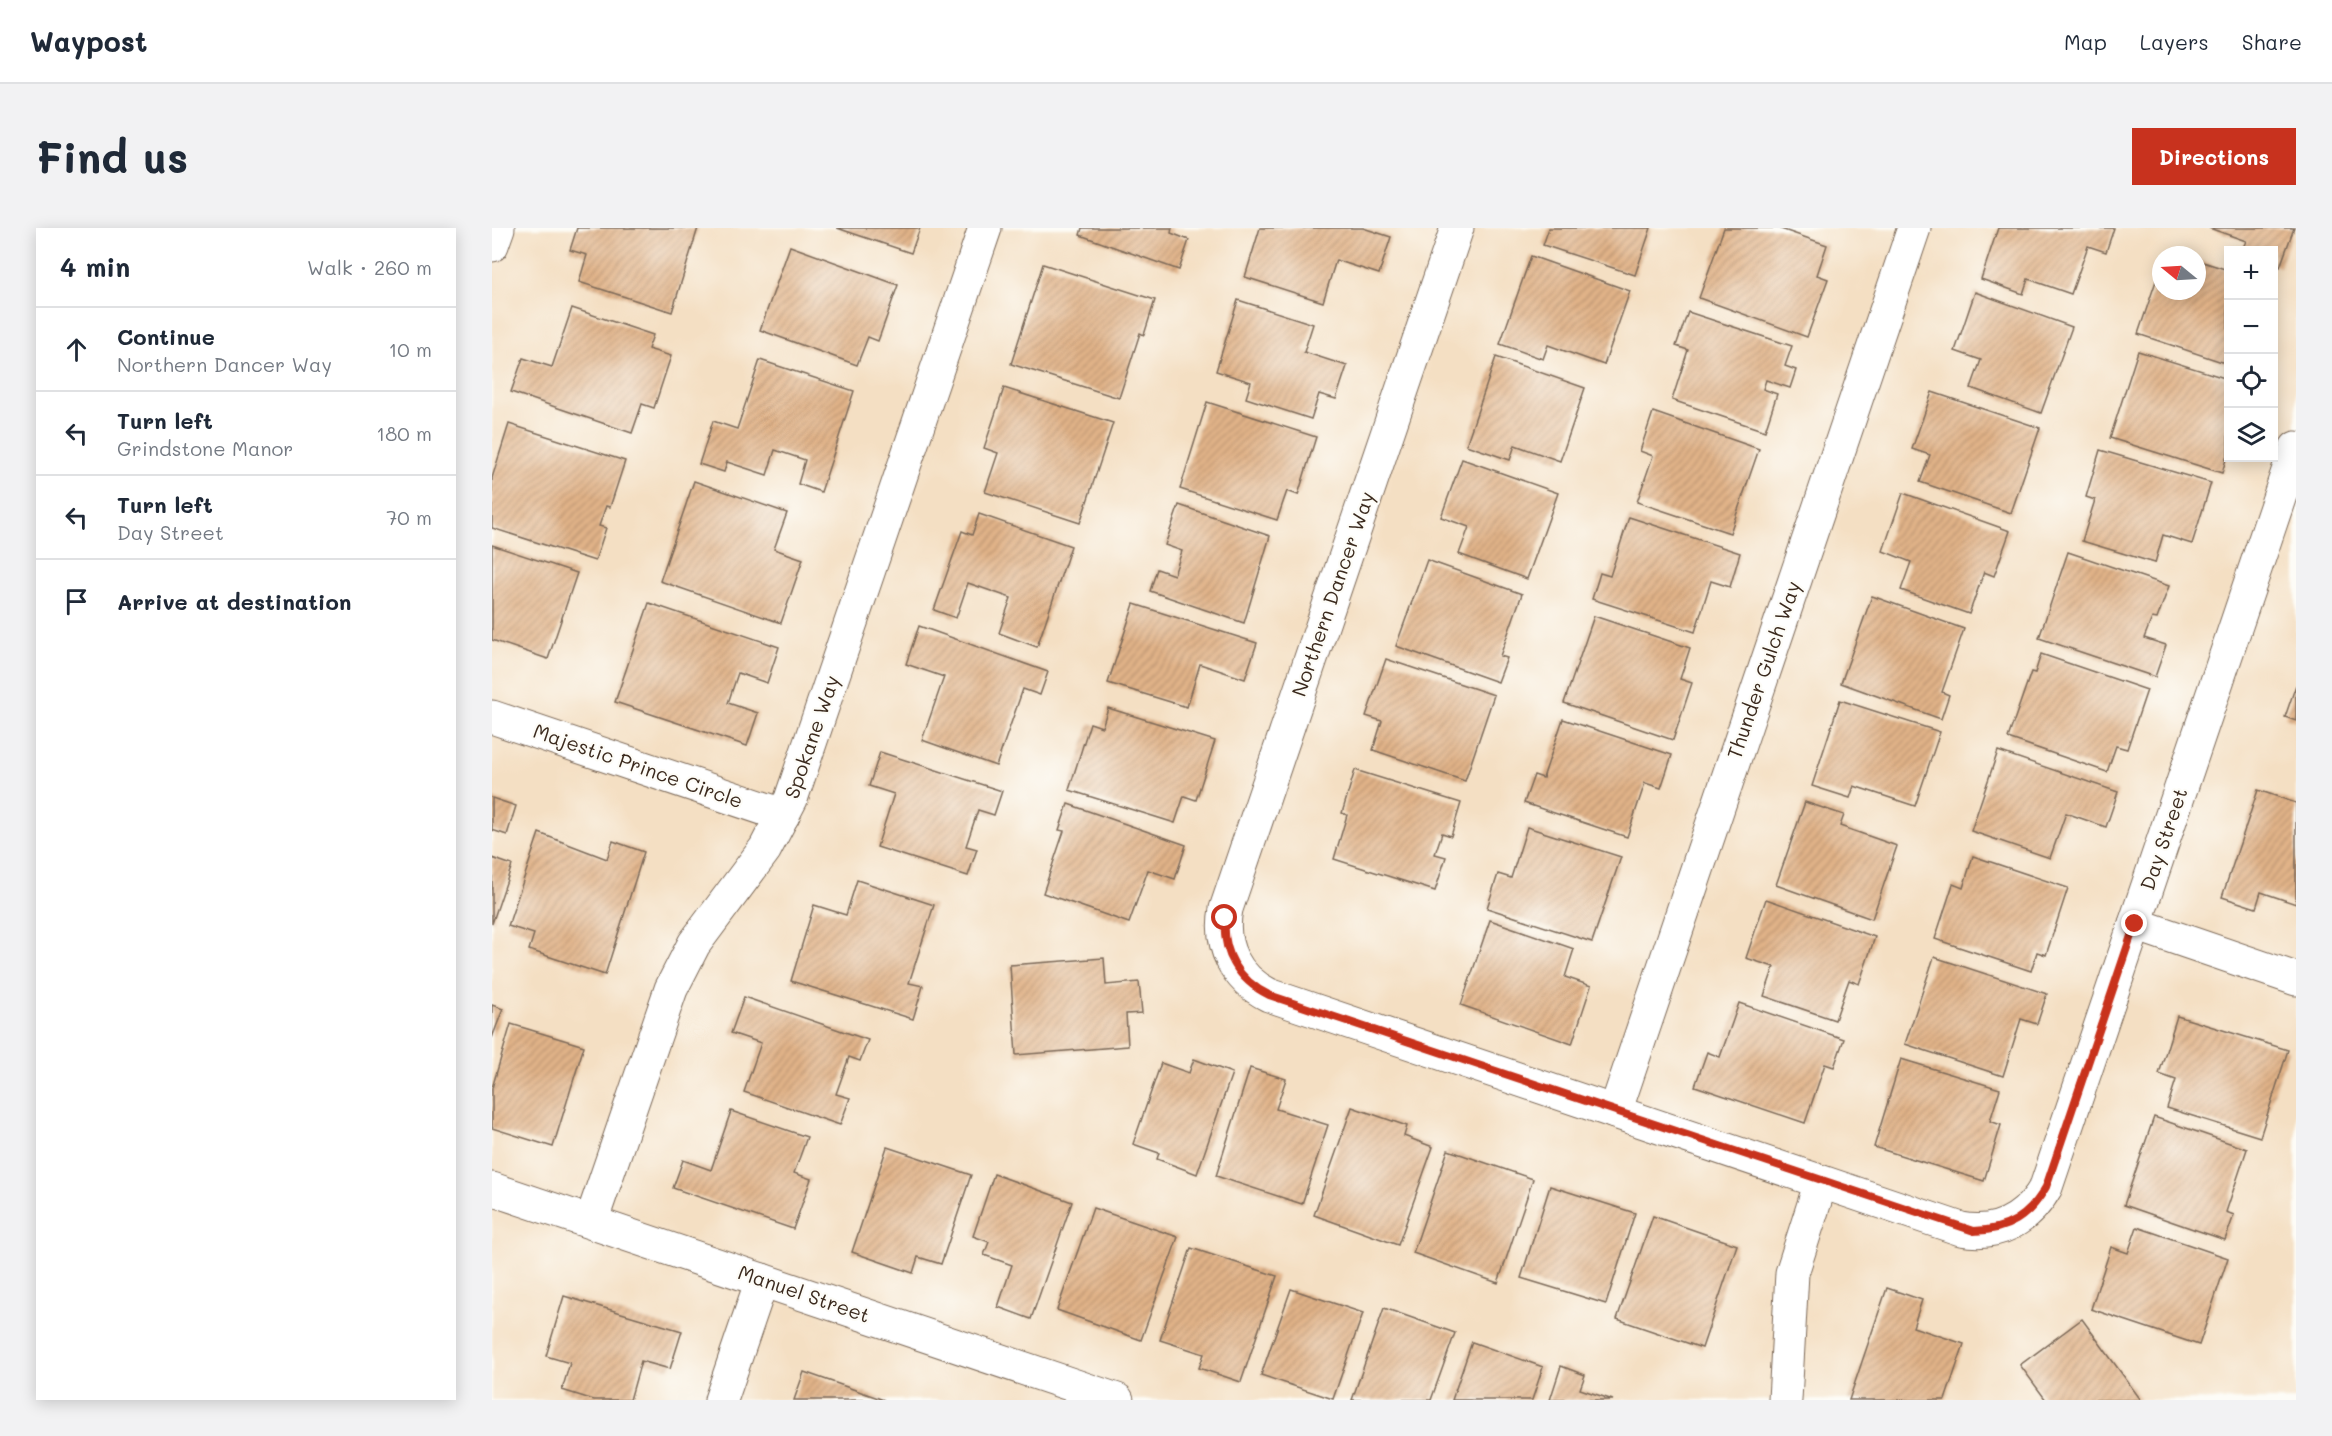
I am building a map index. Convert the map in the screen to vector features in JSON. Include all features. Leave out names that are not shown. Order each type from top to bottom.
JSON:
[{"type":"street","points":[[492,245],[498,228]]},
{"type":"street","name":"Spokane Way","points":[[591,1222],[671,989],[694,944],[754,865],[783,815],[797,782],[985,228]]},
{"type":"street","name":"Northern Dancer Way","points":[[1457,228],[1226,909],[1224,936],[1232,962],[1249,983],[1269,995],[1615,1112]]},
{"type":"street","name":"Thunder Gulch Way","points":[[1615,1112],[1914,228]]},
{"type":"street","name":"Day Street","points":[[1821,1182],[1961,1229],[1992,1231],[2016,1221],[2037,1203],[2046,1187],[2296,448]]},
{"type":"street","name":"Majestic Prince Circle","points":[[492,717],[783,815]]},
{"type":"street","points":[[2135,924],[2296,979]]},
{"type":"street","points":[[1615,1112],[1821,1182],[1792,1273],[1785,1400]]},
{"type":"street","name":"Manuel Street","points":[[492,1189],[1117,1400]]},
{"type":"street","points":[[721,1400],[762,1280]]},
{"type":"building","points":[[577,228],[698,228],[672,312],[579,282],[587,255],[570,250]]},
{"type":"building","points":[[837,228],[920,228],[911,253]]},
{"type":"building","points":[[1082,228],[1172,228],[1171,233],[1189,240],[1179,270],[1080,235]]},
{"type":"building","points":[[1260,228],[1363,228],[1391,237],[1379,274],[1336,260],[1323,302],[1245,277]]},
{"type":"building","points":[[1549,228],[1651,228],[1635,275],[1543,245]]},
{"type":"building","points":[[1724,228],[1778,228],[1827,245],[1817,275],[1828,279],[1807,337],[1699,298]]},
{"type":"building","points":[[1998,228],[2114,228],[2106,252],[2088,246],[2071,294],[2028,279],[2023,294],[1981,279]]},
{"type":"building","points":[[2209,228],[2294,228],[2280,267],[2278,266],[2278,246],[2244,246],[2246,241]]},
{"type":"building","points":[[790,246],[898,285],[878,341],[868,337],[857,365],[760,330]]},
{"type":"building","points":[[1531,256],[1630,291],[1604,365],[1548,345],[1543,359],[1500,344]]},
{"type":"building","points":[[2206,263],[2224,269],[2224,363],[2138,334],[2152,293],[2152,300],[2206,300]]},
{"type":"building","points":[[1043,264],[1155,300],[1144,335],[1140,333],[1119,398],[1011,364]]},
{"type":"building","points":[[1975,292],[2072,327],[2041,413],[1971,388],[1981,360],[1955,351]]},
{"type":"building","points":[[1238,300],[1313,324],[1304,352],[1347,366],[1336,399],[1319,394],[1311,419],[1246,398],[1251,382],[1216,371]]},
{"type":"building","points":[[572,308],[653,335],[648,349],[671,356],[654,408],[642,404],[632,433],[511,392],[523,358],[552,367]]},
{"type":"building","points":[[1688,312],[1792,346],[1785,366],[1796,370],[1790,388],[1766,380],[1763,389],[1777,394],[1765,431],[1672,400],[1688,350],[1676,346]]},
{"type":"building","points":[[2138,351],[2224,378],[2225,462],[2222,473],[2110,438]]},
{"type":"building","points":[[1496,357],[1585,388],[1560,461],[1515,445],[1510,460],[1466,445]]},
{"type":"building","points":[[760,360],[854,391],[821,492],[798,484],[805,460],[775,450],[767,475],[727,462],[724,472],[699,464],[713,421],[737,429]]},
{"type":"building","points":[[1004,388],[1113,423],[1080,523],[985,492],[998,453],[984,448]]},
{"type":"building","points":[[1932,392],[2040,428],[2011,513],[1920,482],[1930,455],[1912,449]]},
{"type":"building","points":[[1207,402],[1316,437],[1298,495],[1287,491],[1277,520],[1180,489]]},
{"type":"building","points":[[1653,412],[1759,449],[1730,533],[1637,502],[1653,456],[1640,451]]},
{"type":"building","points":[[509,424],[625,461],[610,507],[606,506],[599,526],[606,528],[595,561],[492,528],[492,478]]},
{"type":"building","points":[[2100,450],[2211,483],[2192,544],[2163,535],[2155,563],[2082,541],[2095,500],[2086,497]]},
{"type":"building","points":[[1462,459],[1558,493],[1527,579],[1459,554],[1469,527],[1441,517]]},
{"type":"building","points":[[694,481],[787,513],[774,549],[803,559],[781,623],[660,581]]},
{"type":"building","points":[[1903,493],[2010,531],[1994,576],[1984,572],[1969,614],[1901,590],[1911,562],[1883,551]]},
{"type":"building","points":[[1179,505],[1270,536],[1244,623],[1150,591],[1157,569],[1174,575],[1182,551],[1165,545]]},
{"type":"building","points":[[979,514],[1071,546],[1037,647],[999,633],[1011,598],[968,583],[956,618],[934,610],[962,531],[972,535]]},
{"type":"building","points":[[1629,517],[1740,553],[1730,587],[1711,581],[1695,632],[1592,599],[1600,573],[1610,576]]},
{"type":"building","points":[[492,545],[577,573],[548,659],[492,640]]},
{"type":"building","points":[[2068,552],[2169,586],[2157,619],[2152,618],[2144,638],[2166,645],[2155,677],[2039,638]]},
{"type":"building","points":[[1427,560],[1522,594],[1500,656],[1507,658],[1498,682],[1396,646]]},
{"type":"building","points":[[1872,596],[1964,629],[1942,692],[1949,695],[1941,719],[1841,683]]},
{"type":"building","points":[[649,603],[779,647],[767,683],[738,673],[728,703],[758,713],[747,746],[615,702]]},
{"type":"building","points":[[1134,604],[1257,643],[1245,679],[1200,664],[1187,707],[1108,683]]},
{"type":"building","points":[[1594,616],[1690,648],[1680,679],[1692,683],[1673,740],[1564,703]]},
{"type":"building","points":[[919,626],[1048,672],[1040,695],[1023,689],[996,766],[922,740],[944,677],[906,664]]},
{"type":"building","points":[[2041,654],[2147,690],[2127,749],[2116,746],[2107,772],[2008,738],[2031,672],[2035,673]]},
{"type":"building","points":[[1386,659],[1494,695],[1465,781],[1373,750],[1382,721],[1366,716]]},
{"type":"building","points":[[2296,685],[2296,721],[2285,717]]},
{"type":"building","points":[[1840,700],[1940,732],[1915,806],[1854,786],[1850,798],[1812,786]]},
{"type":"building","points":[[1108,708],[1215,741],[1196,800],[1184,796],[1175,823],[1069,790],[1090,723],[1102,727]]},
{"type":"building","points":[[1563,719],[1672,755],[1661,788],[1645,783],[1627,837],[1524,803],[1534,775],[1543,778]]},
{"type":"building","points":[[1998,751],[2118,792],[2106,827],[2066,813],[2050,858],[1971,831]]},
{"type":"building","points":[[880,752],[1002,791],[994,815],[978,810],[966,846],[977,849],[968,876],[877,847],[894,794],[869,786]]},
{"type":"building","points":[[1355,770],[1461,803],[1451,836],[1442,833],[1435,854],[1446,857],[1435,891],[1334,859],[1347,815],[1342,813]]},
{"type":"building","points":[[2258,790],[2296,803],[2296,904],[2261,892],[2256,908],[2222,897]]},
{"type":"building","points":[[492,798],[516,806],[507,835],[492,830]]},
{"type":"building","points":[[1805,802],[1844,815],[1840,826],[1897,846],[1872,919],[1776,885]]},
{"type":"building","points":[[1068,804],[1186,845],[1175,879],[1148,870],[1129,923],[1043,893],[1064,831],[1059,830]]},
{"type":"building","points":[[1527,827],[1621,857],[1592,942],[1487,908],[1498,874],[1511,878]]},
{"type":"building","points":[[539,833],[607,859],[613,841],[644,852],[605,975],[529,950],[534,934],[508,926]]},
{"type":"building","points":[[1973,856],[2068,888],[2046,955],[2037,952],[2031,971],[1935,939],[1953,884],[1963,888]]},
{"type":"building","points":[[492,858],[512,865],[492,924]]},
{"type":"building","points":[[857,880],[934,905],[909,983],[923,986],[913,1019],[791,981],[814,905],[846,915]]},
{"type":"building","points":[[1766,899],[1875,937],[1859,984],[1849,980],[1835,1020],[1764,996],[1774,967],[1746,958]]},
{"type":"building","points":[[1490,920],[1574,949],[1565,977],[1591,986],[1572,1044],[1461,1005]]},
{"type":"building","points":[[1934,957],[2047,994],[2037,1024],[2021,1019],[2003,1076],[1905,1044]]},
{"type":"building","points":[[1104,958],[1106,985],[1139,982],[1142,1013],[1126,1014],[1128,1046],[1016,1055],[1010,965]]},
{"type":"building","points":[[744,997],[868,1040],[860,1061],[849,1057],[836,1094],[850,1098],[840,1125],[744,1092],[761,1043],[731,1033]]},
{"type":"building","points":[[1739,1003],[1844,1039],[1834,1067],[1825,1064],[1805,1123],[1695,1086],[1707,1052],[1720,1057]]},
{"type":"building","points":[[492,1005],[503,1009],[492,1038]]},
{"type":"building","points":[[2177,1016],[2288,1050],[2260,1137],[2167,1108],[2176,1080],[2159,1074]]},
{"type":"building","points":[[511,1024],[584,1046],[553,1147],[492,1128],[492,1088]]},
{"type":"building","points":[[1194,1059],[1232,1073],[1197,1174],[1157,1159],[1159,1153],[1133,1144],[1161,1063],[1189,1073]]},
{"type":"building","points":[[1901,1059],[2000,1089],[1990,1121],[2001,1125],[1984,1181],[1874,1147]]},
{"type":"building","points":[[1250,1068],[1286,1079],[1276,1109],[1328,1125],[1302,1204],[1216,1176]]},
{"type":"building","points":[[1352,1107],[1407,1126],[1404,1136],[1433,1147],[1398,1245],[1314,1215]]},
{"type":"building","points":[[731,1111],[807,1137],[794,1173],[811,1179],[793,1229],[673,1188],[683,1160],[711,1170]]},
{"type":"building","points":[[2154,1117],[2247,1149],[2226,1212],[2234,1215],[2225,1240],[2124,1205]]},
{"type":"building","points":[[887,1147],[971,1175],[941,1264],[918,1257],[913,1273],[852,1252]]},
{"type":"building","points":[[1448,1150],[1533,1179],[1498,1283],[1413,1253]]},
{"type":"building","points":[[994,1174],[1072,1202],[1031,1319],[998,1307],[1012,1265],[984,1255],[989,1242],[973,1236]]},
{"type":"building","points":[[1550,1186],[1635,1213],[1606,1304],[1521,1278]]},
{"type":"building","points":[[1093,1208],[1178,1237],[1141,1340],[1057,1310]]},
{"type":"building","points":[[1653,1216],[1737,1245],[1702,1348],[1617,1319]]},
{"type":"building","points":[[2137,1227],[2228,1258],[2199,1345],[2091,1309],[2111,1247],[2128,1253]]},
{"type":"building","points":[[1191,1248],[1277,1276],[1241,1382],[1199,1368],[1204,1354],[1160,1340]]},
{"type":"building","points":[[1887,1288],[1922,1300],[1913,1327],[1964,1344],[1945,1400],[1849,1400]]},
{"type":"building","points":[[1291,1289],[1363,1313],[1333,1399],[1261,1375]]},
{"type":"building","points":[[564,1296],[682,1331],[670,1369],[641,1361],[630,1400],[594,1400],[562,1390],[570,1363],[546,1356]]},
{"type":"building","points":[[1384,1308],[1455,1333],[1431,1400],[1352,1400]]},
{"type":"building","points":[[2082,1319],[2141,1400],[2046,1400],[2020,1365]]},
{"type":"building","points":[[1472,1342],[1543,1367],[1532,1400],[1452,1400]]},
{"type":"building","points":[[1561,1366],[1585,1375],[1580,1389],[1613,1400],[1550,1400]]},
{"type":"building","points":[[804,1372],[884,1400],[794,1400]]},
{"type":"route","points":[[1225,918],[1224,936],[1232,962],[1249,983],[1269,995],[1961,1229],[1974,1231],[1992,1231],[2013,1224],[2037,1203],[2046,1187],[2135,924]]}]
